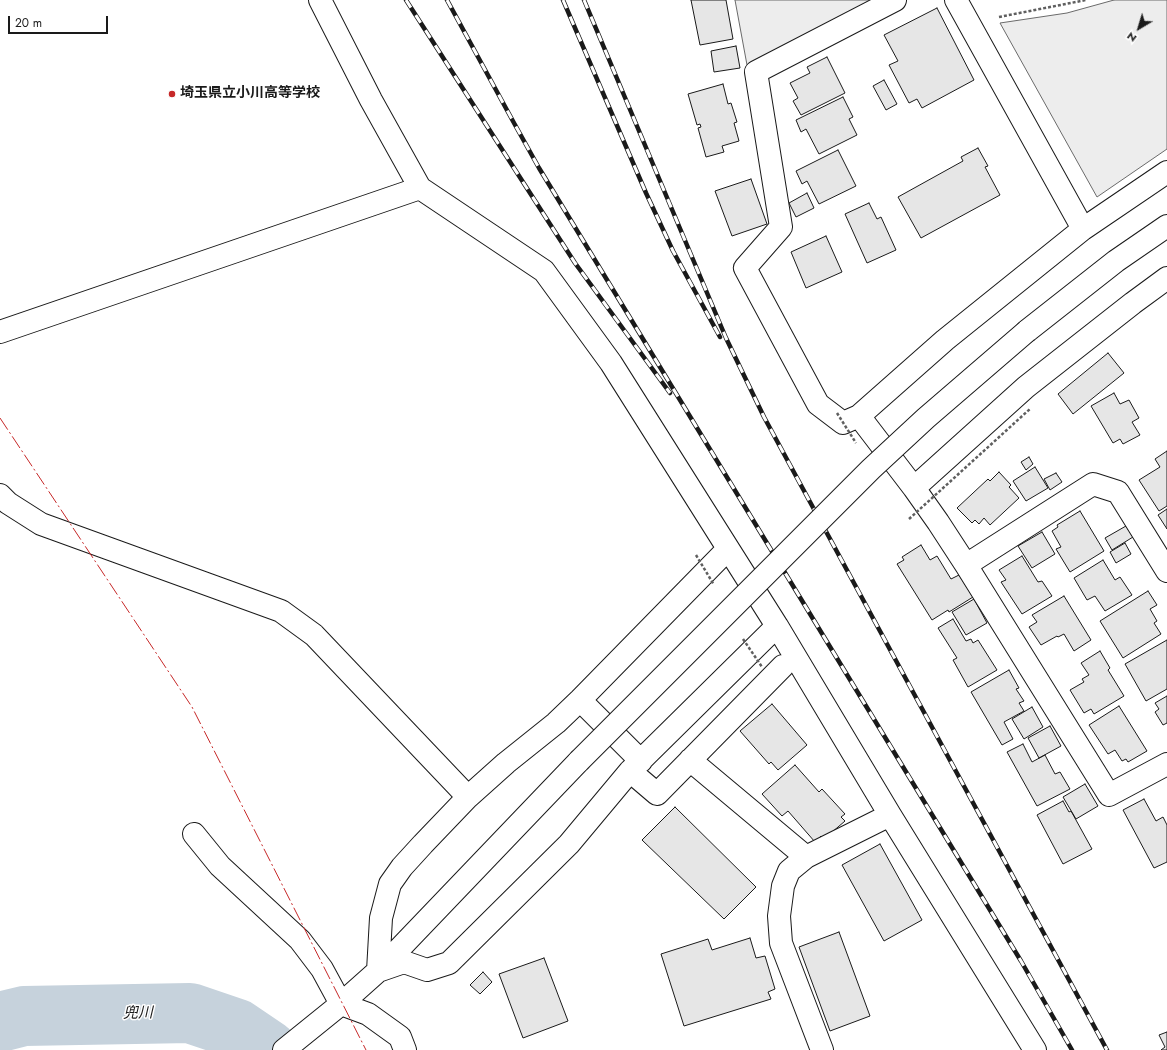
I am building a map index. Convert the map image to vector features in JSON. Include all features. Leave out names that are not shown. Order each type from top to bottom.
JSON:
[{"type":"street","points":[[320,0],[371,100],[420,188],[544,271],[611,363],[777,626],[1035,1050]]},
{"type":"street","points":[[895,0],[756,72],[781,227],[745,268],[818,404],[843,424],[859,416],[945,340],[1083,229],[1167,172]]},
{"type":"street","points":[[956,0],[1083,229]]},
{"type":"street","points":[[0,332],[420,188]]},
{"type":"street","points":[[284,1050],[341,1004],[378,971],[579,761],[871,469],[926,418],[1028,331],[1116,262],[1167,226]]},
{"type":"street","points":[[914,488],[1026,387],[1167,278]]},
{"type":"street","points":[[859,416],[938,522],[1109,795],[1167,764]]},
{"type":"street","points":[[966,565],[1093,484],[1118,492],[1167,571]]},
{"type":"street","points":[[0,495],[8,503],[41,524],[281,610],[314,635],[468,797]]},
{"type":"street","points":[[378,971],[381,918],[390,884],[402,867],[468,797],[506,763],[556,723],[580,700],[728,549]]},
{"type":"street","points":[[378,971],[404,962],[427,970],[449,963],[569,844],[635,766],[777,626]]},
{"type":"street","points":[[580,700],[657,794],[783,666]]},
{"type":"street","points":[[690,760],[806,857]]},
{"type":"street","points":[[822,1050],[781,943],[779,916],[783,886],[789,871],[806,857],[890,814]]},
{"type":"street","points":[[194,834],[220,866],[300,940],[322,969],[341,1004],[368,1014],[400,1037],[405,1050]]},
{"type":"path","points":[[998,17],[1086,0]]},
{"type":"path","points":[[909,519],[1031,408]]},
{"type":"path","points":[[837,413],[858,446]]},
{"type":"path","points":[[696,555],[716,589]]},
{"type":"path","points":[[740,635],[762,667]]},
{"type":"shaded area","points":[[735,0],[872,0],[747,65]]},
{"type":"shaded area","points":[[1114,0],[1167,0],[1167,149],[1097,197],[1000,23],[1067,13]]},
{"type":"building","points":[[691,0],[726,0],[733,39],[700,45]]},
{"type":"building","points":[[937,8],[974,80],[922,108],[917,99],[909,103],[889,65],[898,61],[884,35]]},
{"type":"building","points":[[736,46],[740,68],[714,72],[711,51]]},
{"type":"building","points":[[827,57],[845,93],[801,115],[793,101],[798,98],[790,83],[810,73],[807,67]]},
{"type":"building","points":[[884,80],[897,104],[886,110],[873,86]]},
{"type":"building","points":[[723,84],[728,104],[731,103],[737,122],[734,123],[739,141],[722,146],[724,152],[706,157],[698,128],[701,127],[700,124],[697,125],[688,94]]},
{"type":"building","points":[[843,97],[853,117],[849,119],[857,135],[819,154],[806,129],[801,132],[796,120]]},
{"type":"building","points":[[978,148],[988,166],[985,167],[1000,195],[921,238],[898,197],[963,161],[961,157]]},
{"type":"building","points":[[838,150],[856,186],[819,204],[807,181],[802,184],[796,171]]},
{"type":"building","points":[[751,179],[767,224],[732,236],[715,191]]},
{"type":"building","points":[[807,193],[814,208],[796,217],[789,203]]},
{"type":"building","points":[[869,203],[877,219],[881,217],[896,250],[867,263],[845,214]]},
{"type":"building","points":[[826,236],[842,272],[806,288],[791,252]]},
{"type":"building","points":[[1108,353],[1124,373],[1073,414],[1058,394]]},
{"type":"building","points":[[1114,393],[1120,404],[1129,400],[1139,418],[1132,422],[1140,435],[1123,444],[1120,439],[1113,443],[1091,406]]},
{"type":"building","points":[[1167,451],[1167,506],[1159,511],[1139,480],[1160,467],[1155,459]]},
{"type":"building","points":[[1029,457],[1033,464],[1026,470],[1021,462]]},
{"type":"building","points":[[1035,467],[1048,488],[1026,501],[1013,481]]},
{"type":"building","points":[[999,472],[1011,485],[1009,487],[1019,498],[990,525],[984,518],[979,524],[975,520],[972,523],[957,508],[988,479],[990,481]]},
{"type":"building","points":[[1056,473],[1062,482],[1050,490],[1044,479]]},
{"type":"building","points":[[1167,509],[1167,529],[1158,515]]},
{"type":"building","points":[[1080,511],[1104,551],[1070,572],[1056,549],[1061,547],[1052,531],[1058,527],[1057,525]]},
{"type":"building","points":[[1126,526],[1133,537],[1112,550],[1105,538]]},
{"type":"building","points":[[1042,532],[1055,554],[1032,568],[1018,546]]},
{"type":"building","points":[[1125,543],[1131,554],[1116,563],[1110,552]]},
{"type":"building","points":[[921,545],[930,560],[937,556],[951,579],[959,575],[973,597],[949,612],[948,610],[932,620],[897,564],[904,560],[902,557]]},
{"type":"building","points":[[1022,556],[1038,582],[1042,581],[1052,596],[1022,614],[1001,582],[1006,580],[999,570]]},
{"type":"building","points":[[1103,560],[1115,580],[1120,577],[1132,595],[1105,611],[1095,596],[1087,600],[1074,578]]},
{"type":"building","points":[[1148,591],[1157,605],[1150,609],[1157,621],[1154,623],[1161,634],[1123,658],[1100,621]]},
{"type":"building","points":[[1064,596],[1091,640],[1074,651],[1064,634],[1058,637],[1057,636],[1041,645],[1029,627],[1037,622],[1032,615]]},
{"type":"building","points":[[974,599],[987,623],[966,635],[952,612]]},
{"type":"building","points":[[953,619],[966,641],[971,639],[973,643],[978,640],[997,670],[968,687],[953,660],[957,658],[938,628]]},
{"type":"building","points":[[1167,640],[1167,689],[1146,701],[1125,664]]},
{"type":"building","points":[[1100,651],[1110,668],[1108,670],[1124,696],[1094,714],[1091,709],[1084,713],[1070,690],[1084,682],[1082,679],[1089,675],[1081,663]]},
{"type":"building","points":[[1009,670],[1019,688],[1016,689],[1024,701],[1019,703],[1024,711],[1004,722],[1013,739],[1002,745],[971,692]]},
{"type":"building","points":[[1167,696],[1167,723],[1163,725],[1155,712],[1159,709],[1155,703]]},
{"type":"building","points":[[772,704],[807,745],[778,770],[771,762],[769,764],[740,731]]},
{"type":"building","points":[[1119,706],[1147,751],[1128,762],[1126,759],[1122,761],[1115,750],[1108,754],[1089,725]]},
{"type":"building","points":[[1032,707],[1043,727],[1024,739],[1012,719]]},
{"type":"building","points":[[1050,726],[1061,746],[1039,758],[1028,738]]},
{"type":"building","points":[[1023,744],[1032,762],[1045,755],[1055,774],[1060,772],[1070,789],[1037,806],[1007,752]]},
{"type":"building","points":[[795,765],[819,792],[822,789],[845,814],[841,817],[845,821],[824,839],[821,836],[815,842],[788,811],[782,816],[762,794]]},
{"type":"building","points":[[1085,784],[1098,806],[1076,819],[1063,797]]},
{"type":"building","points":[[1144,799],[1156,821],[1163,817],[1167,825],[1167,862],[1154,868],[1123,810]]},
{"type":"building","points":[[1063,801],[1069,812],[1071,811],[1092,849],[1063,864],[1037,815]]},
{"type":"building","points":[[675,807],[756,887],[724,919],[642,840]]},
{"type":"building","points":[[880,844],[922,920],[884,941],[842,865]]},
{"type":"building","points":[[839,932],[870,1016],[830,1031],[799,947]]},
{"type":"building","points":[[750,938],[756,958],[765,956],[775,989],[768,992],[771,999],[684,1026],[661,954],[708,939],[712,950]]},
{"type":"building","points":[[544,958],[568,1021],[523,1038],[499,974]]},
{"type":"building","points":[[483,972],[492,982],[480,994],[470,985]]},
{"type":"building","points":[[1167,1032],[1167,1050],[1161,1050],[1165,1047],[1159,1035]]},
{"type":"waterway","name":"兜川","points":[[0,1022],[24,1016],[190,1013],[237,1029],[268,1050]]},
{"type":"railway","points":[[406,0],[575,263],[670,393]]},
{"type":"railway","points":[[447,0],[539,168],[1021,961],[1072,1050]]},
{"type":"railway","points":[[563,0],[646,193],[673,251],[720,337]]},
{"type":"railway","points":[[584,0],[726,338],[764,417],[1107,1050]]},
{"type":"power","points":[[0,418],[192,707],[366,1050]]},
{"type":"place","name":"埼玉県立小川高等学校","points":[[172,94]]}]
